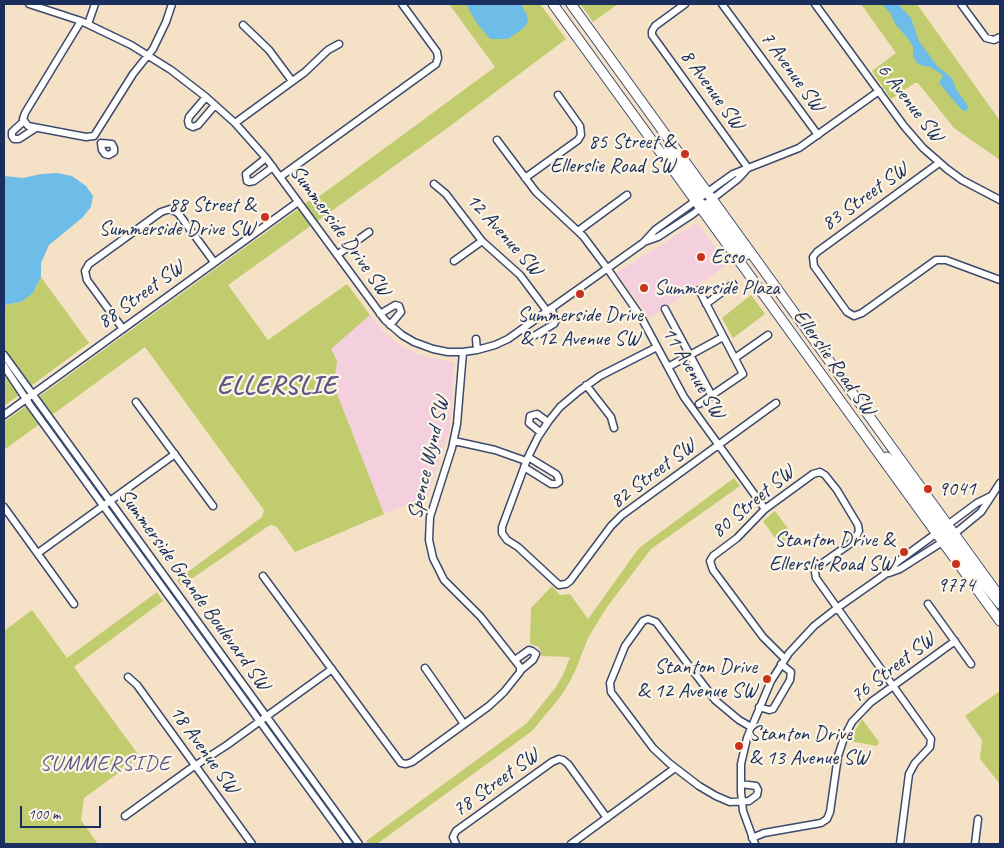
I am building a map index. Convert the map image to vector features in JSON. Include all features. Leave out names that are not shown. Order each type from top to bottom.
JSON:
[{"type":"main road","points":[[553,4],[634,114],[652,133],[704,200]]},
{"type":"main road","name":"Ellerslie Road SW","points":[[571,4],[869,440],[942,528]]},
{"type":"main road","name":"Ellerslie Road SW","points":[[704,200],[748,258],[774,284],[949,538],[1000,621]]},
{"type":"main road","points":[[942,528],[1000,604]]},
{"type":"main road","name":"Ellerslie Road SW","points":[[949,538],[1000,597]]},
{"type":"street","name":"Summerside Drive SW","points":[[29,4],[81,21],[148,55],[179,75],[216,105],[266,158],[380,314],[402,335],[434,350],[463,352],[477,350],[501,342],[523,329],[643,243],[655,230],[704,200],[733,174],[799,148],[879,91]]},
{"type":"street","points":[[88,24],[95,4]]},
{"type":"street","points":[[94,136],[133,74],[159,38],[172,4]]},
{"type":"street","points":[[280,177],[436,64],[437,52],[402,4]]},
{"type":"street","name":"8 Avenue SW","points":[[685,4],[655,26],[652,31],[653,37],[748,168]]},
{"type":"street","name":"7 Avenue SW","points":[[722,4],[818,135]]},
{"type":"street","name":"6 Avenue SW","points":[[815,4],[911,134],[939,163],[968,184],[1000,200]]},
{"type":"street","points":[[961,4],[984,36],[991,40],[1000,37]]},
{"type":"street","points":[[81,21],[23,116],[28,126],[86,137],[94,136]]},
{"type":"street","points":[[243,24],[269,50],[292,81]]},
{"type":"street","points":[[235,123],[310,67],[328,50],[339,44]]},
{"type":"street","points":[[525,178],[578,140],[582,132],[579,123],[558,95]]},
{"type":"street","points":[[206,97],[188,119],[188,123],[191,126],[198,125],[216,105]]},
{"type":"street","points":[[24,121],[12,132],[14,139],[20,139],[36,128]]},
{"type":"street","points":[[94,136],[101,143]]},
{"type":"street","name":"11 Avenue SW","points":[[498,140],[540,196],[578,231],[607,268],[637,311],[684,397],[765,509]]},
{"type":"street","name":"Summerside Drive SW","points":[[266,158],[246,174],[247,180],[249,182],[254,181],[273,167]]},
{"type":"street","name":"83 Street SW","points":[[939,163],[817,252],[813,257],[816,268],[847,312],[854,316],[862,313],[939,259],[1000,280]]},
{"type":"street","name":"12 Avenue SW","points":[[434,184],[446,194],[482,241],[520,275],[549,310]]},
{"type":"street","points":[[578,231],[627,195]]},
{"type":"street","name":"88 Street SW","points":[[4,415],[298,202]]},
{"type":"street","points":[[123,328],[87,280],[85,271],[89,264],[161,212],[170,208],[178,212],[214,262]]},
{"type":"street","points":[[337,255],[369,232]]},
{"type":"street","points":[[454,261],[482,241]]},
{"type":"street","points":[[706,304],[733,284]]},
{"type":"street","points":[[698,290],[744,374],[699,404]]},
{"type":"street","name":"Summerside Drive SW","points":[[380,314],[395,305],[399,306],[401,312],[390,325]]},
{"type":"street","points":[[665,309],[712,396]]},
{"type":"street","points":[[523,329],[528,336],[532,337],[554,324],[556,320],[549,310]]},
{"type":"street","points":[[735,358],[768,335]]},
{"type":"street","points":[[668,367],[723,337]]},
{"type":"street","points":[[476,338],[477,350]]},
{"type":"street","points":[[526,462],[540,432],[566,402],[586,385],[657,347]]},
{"type":"street","name":"Spence Wynd SW","points":[[463,352],[459,409],[454,441],[429,523],[432,558],[444,580],[474,609],[521,670]]},
{"type":"street","name":"Summerside Grande Boulevard SW","points":[[4,355],[29,397],[103,506],[349,844]]},
{"type":"street","name":"Summerside Grande Boulevard SW","points":[[4,366],[110,501],[359,844]]},
{"type":"street","points":[[586,385],[611,417],[614,428]]},
{"type":"street","points":[[136,402],[213,506]]},
{"type":"street","name":"82 Street SW","points":[[526,462],[503,525],[502,533],[507,540],[518,547],[554,581],[563,585],[570,581],[611,526],[622,516],[776,403]]},
{"type":"street","points":[[540,432],[529,423],[530,416],[537,414],[548,422]]},
{"type":"street","points":[[454,441],[495,450],[526,462],[556,474],[559,482],[551,484],[526,462]]},
{"type":"street","points":[[38,553],[174,454]]},
{"type":"street","name":"80 Street SW","points":[[783,661],[713,570],[710,561],[713,556],[736,538],[765,509],[813,474],[820,472],[825,474],[837,490],[858,525],[859,533],[854,541],[819,565],[814,572],[818,582],[837,608]]},
{"type":"street","points":[[887,573],[900,569],[949,538],[982,512],[990,496],[1000,483]]},
{"type":"street","points":[[753,841],[742,802],[741,764],[744,747],[759,706],[783,661],[814,626],[887,573],[897,562],[942,528],[990,496]]},
{"type":"street","points":[[4,507],[74,604]]},
{"type":"street","points":[[263,576],[401,763],[410,764],[500,697],[521,670],[533,660],[536,654],[529,650],[515,660]]},
{"type":"street","points":[[928,604],[972,664]]},
{"type":"street","points":[[837,608],[930,736],[932,742],[930,747],[915,763],[909,774],[900,844]]},
{"type":"street","points":[[741,784],[754,785],[758,790],[757,795],[751,800],[730,802],[699,786],[663,758],[612,694],[610,687],[625,646],[641,624],[648,619],[656,622],[699,682],[715,700],[739,720],[751,727]]},
{"type":"street","name":"76 Street SW","points":[[753,841],[764,833],[821,823],[827,819],[830,812],[838,756],[848,728],[864,708],[955,641]]},
{"type":"street","points":[[759,706],[769,710],[773,709],[790,680],[790,672],[783,661]]},
{"type":"street","points":[[425,668],[464,724]]},
{"type":"street","points":[[125,816],[195,765],[219,751],[260,722],[332,669]]},
{"type":"street","name":"18 Avenue SW","points":[[128,677],[137,685],[252,844]]},
{"type":"street","name":"78 Street SW","points":[[456,844],[453,837],[456,831],[554,760],[561,759],[568,764],[607,818]]},
{"type":"street","points":[[571,844],[675,768]]},
{"type":"street","points":[[975,844],[978,818]]},
{"type":"shaded area","points":[[697,223],[729,264],[650,318],[618,274],[619,271]]},
{"type":"shaded area","points":[[370,315],[381,329],[400,345],[420,355],[454,363],[450,428],[428,496],[384,514],[334,386],[337,361],[331,349]]},
{"type":"green space","points":[[449,4],[540,4],[566,39],[446,129],[228,285],[268,340],[347,284],[370,315],[331,349],[337,361],[334,386],[384,514],[295,552],[276,526],[270,525],[181,586],[177,580],[262,517],[264,510],[145,347],[4,450],[4,422],[310,200],[310,202],[313,201],[495,67]]},
{"type":"green space","points":[[618,4],[593,22],[581,5]]},
{"type":"green space","points":[[861,4],[917,4],[1000,121],[1000,160],[954,128],[918,83],[915,83],[891,99],[872,71],[896,53]]},
{"type":"green space","points":[[41,277],[89,343],[4,406],[4,305],[21,302],[35,289]]},
{"type":"green space","points":[[751,295],[765,314],[733,338],[722,318]]},
{"type":"green space","points":[[734,478],[740,486],[651,549],[607,607],[588,638],[576,669],[561,696],[532,731],[377,844],[368,844],[366,841],[527,723],[556,687],[570,657],[542,656],[539,647],[530,644],[531,608],[552,586],[560,595],[570,594],[588,619],[639,548]]},
{"type":"green space","points":[[775,511],[792,534],[780,545],[763,521]]},
{"type":"green space","points":[[157,592],[163,601],[74,667],[140,757],[84,798],[81,820],[98,844],[4,844],[4,631],[32,610],[67,658]]},
{"type":"green space","points":[[1000,691],[1000,784],[980,759],[982,740],[965,716]]},
{"type":"green space","points":[[862,719],[879,742],[877,746],[849,741]]},
{"type":"water","points":[[466,4],[521,4],[528,21],[525,27],[508,39],[490,39],[476,22]]},
{"type":"water","points":[[882,4],[899,5],[911,18],[919,41],[937,66],[952,78],[956,89],[968,106],[967,111],[960,108],[939,83],[943,75],[930,67],[917,63],[909,40]]},
{"type":"water","points":[[57,173],[72,176],[86,186],[93,196],[91,207],[82,218],[49,245],[41,263],[41,277],[33,293],[21,302],[4,305],[4,176],[23,178]]},
{"type":"place","name":"85 Street & Ellerslie Road SW","points":[[685,154]]},
{"type":"place","name":"88 Street & Summerside Drive SW","points":[[265,217]]},
{"type":"place","name":"Esso","points":[[701,257]]},
{"type":"place","name":"Summerside Plaza","points":[[644,288]]},
{"type":"place","name":"Summerside Drive & 12 Avenue SW","points":[[580,294]]},
{"type":"place","name":"9041","points":[[928,489]]},
{"type":"place","name":"Stanton Drive & Ellerslie Road SW","points":[[904,552]]},
{"type":"place","name":"9774","points":[[956,564]]},
{"type":"place","name":"Stanton Drive & 12 Avenue SW","points":[[767,679]]},
{"type":"place","name":"Stanton Drive & 13 Avenue SW","points":[[739,746]]},
{"type":"district","name":"ELLERSLIE","points":[[277,386]]},
{"type":"district","name":"SUMMERSIDE","points":[[105,764]]}]
